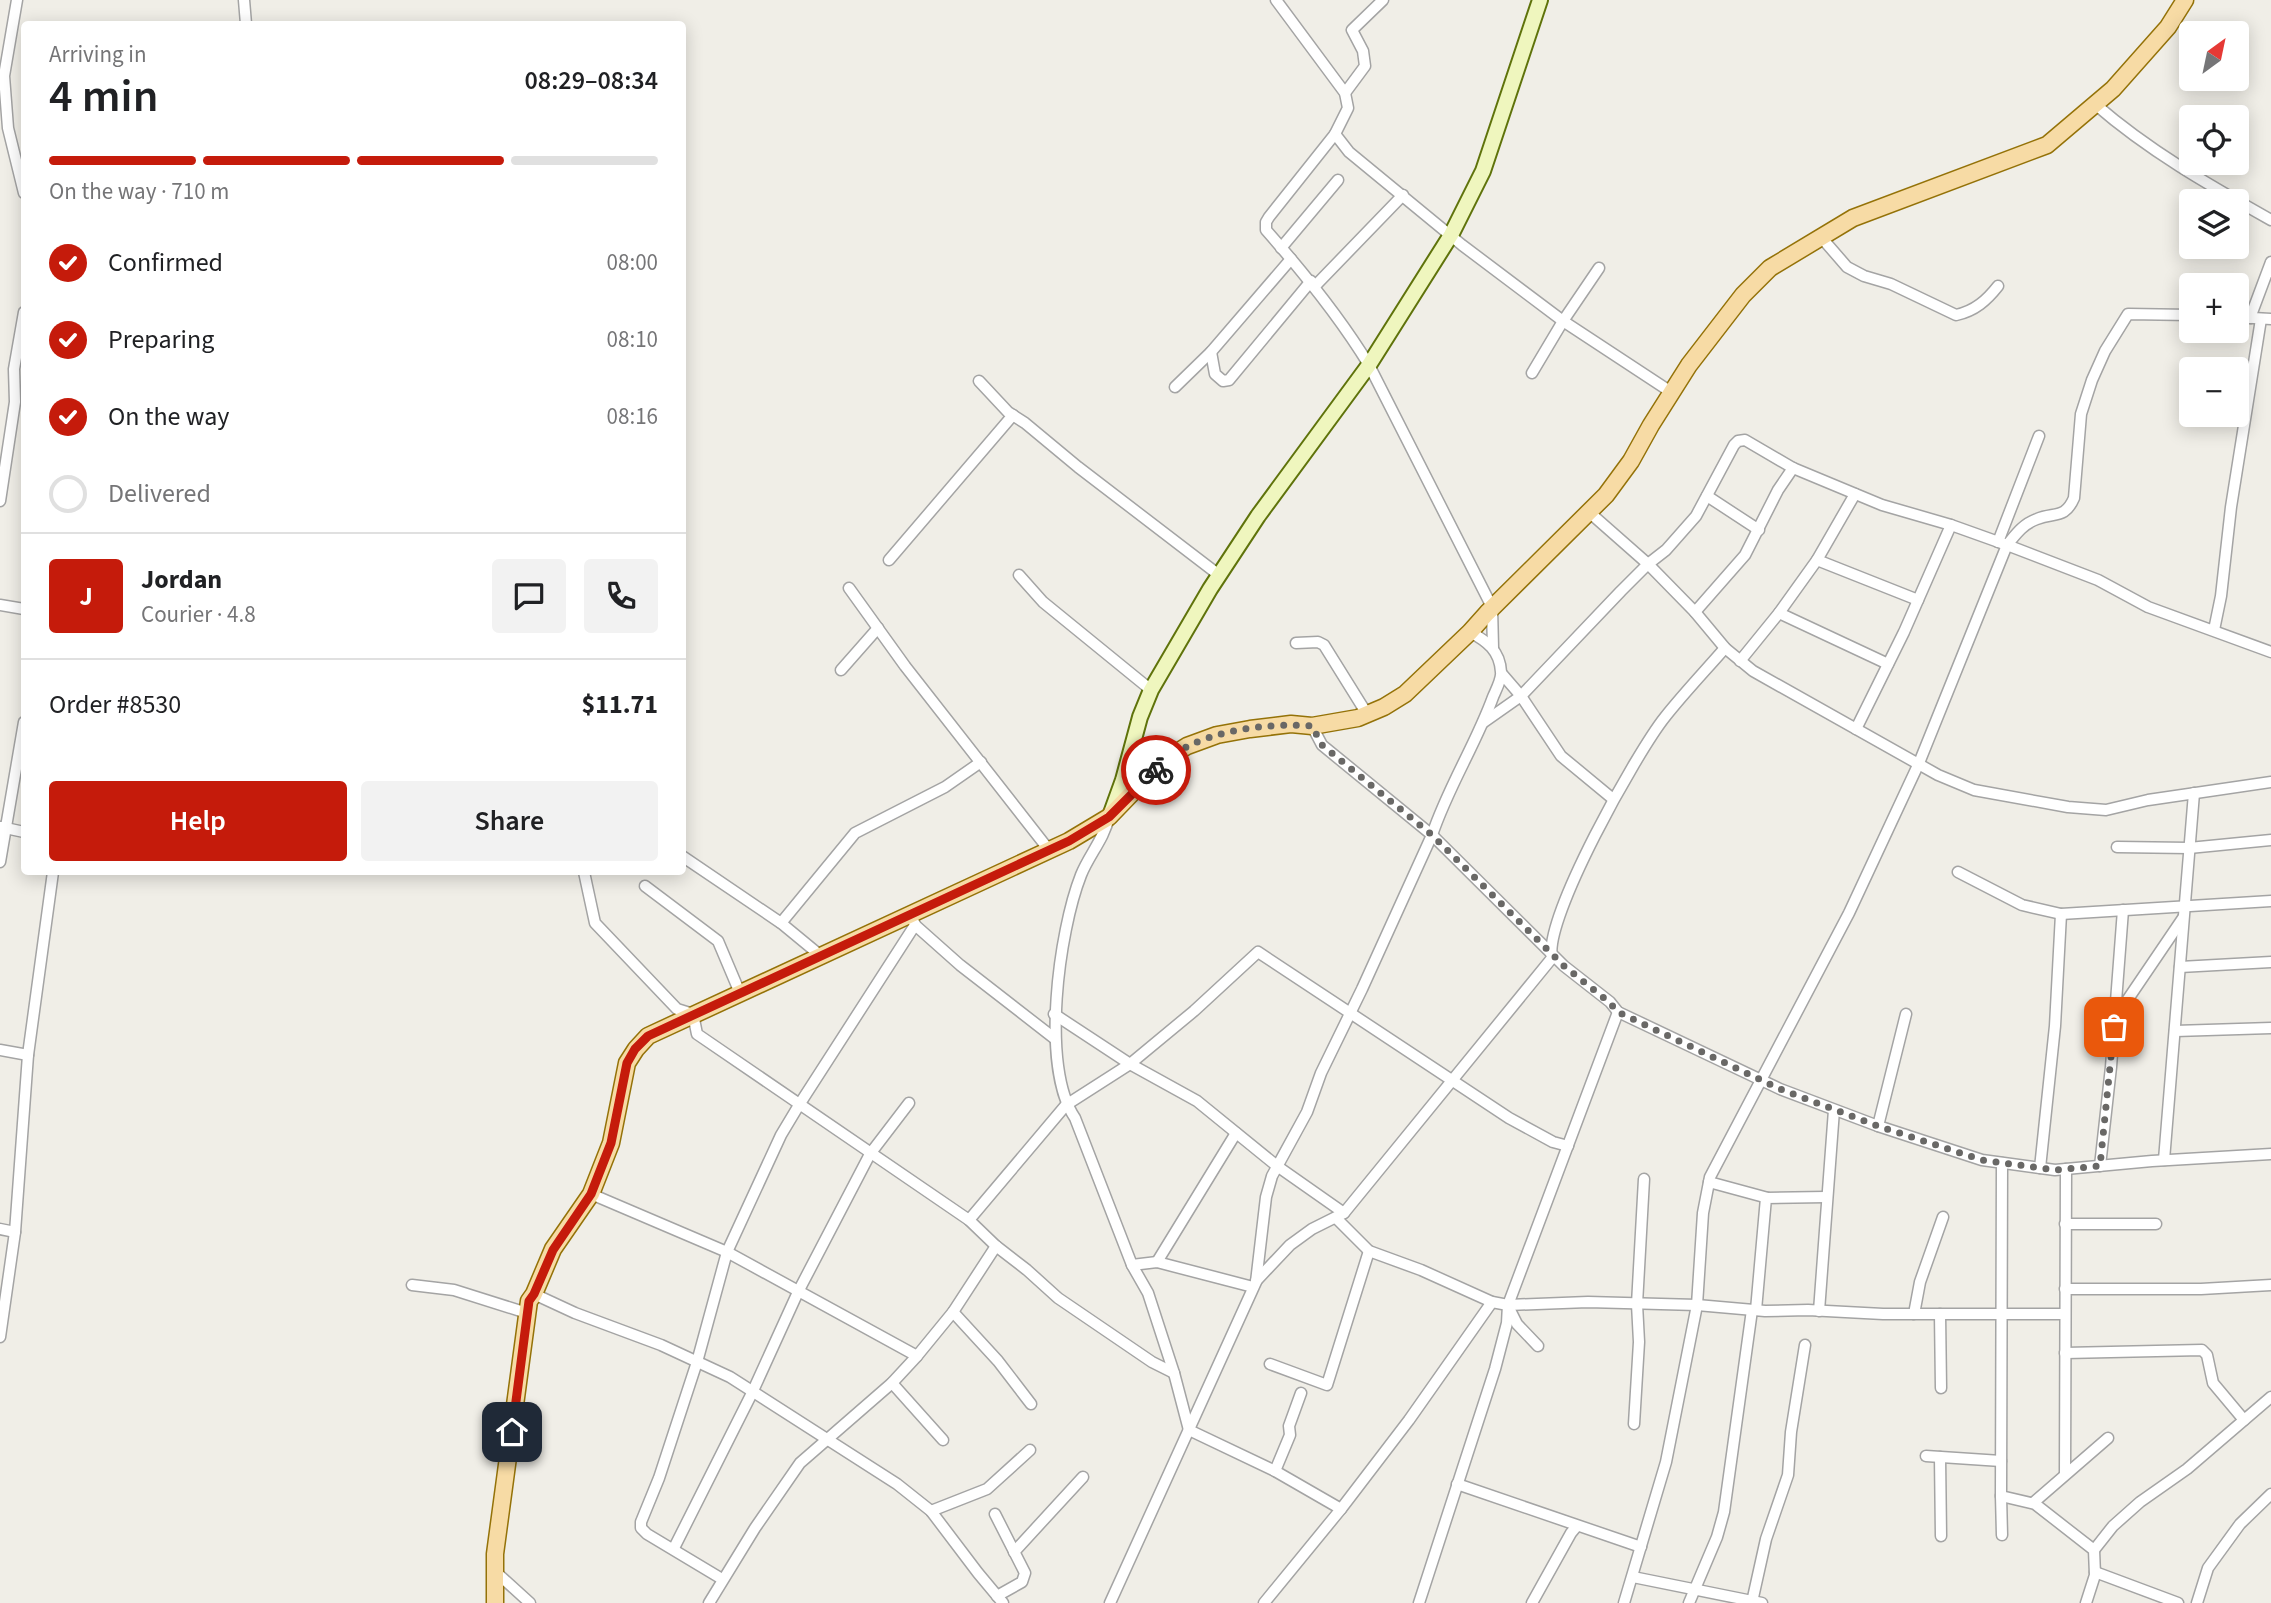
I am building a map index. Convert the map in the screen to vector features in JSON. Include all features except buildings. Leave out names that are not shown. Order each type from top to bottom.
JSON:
[{"type":"main road","points":[[495,1603],[495,1554],[529,1301],[553,1250],[591,1194],[611,1143],[627,1063],[635,1049],[648,1036],[821,956],[913,919],[1069,841],[1109,817],[1163,761],[1187,746],[1217,735],[1250,729],[1291,724],[1312,726],[1367,714],[1405,694],[1606,495],[1631,461],[1689,365],[1743,295],[1770,268],[1853,218],[2047,145],[2113,89],[2168,27],[2185,0]]},
{"type":"street","points":[[18,0],[4,76],[8,128],[21,182]]},
{"type":"street","points":[[244,0],[246,21]]},
{"type":"street","points":[[1276,0],[1345,93],[1348,108],[1335,134],[1266,222],[1266,230],[1313,284],[1369,365],[1492,607],[1493,648],[1502,674],[1521,696],[1560,756],[1613,799]]},
{"type":"street","points":[[1345,93],[1366,61],[1352,30],[1383,0]]},
{"type":"street","points":[[1341,1509],[1275,1471],[1189,1430],[1148,1293],[1132,1265],[1075,1118],[1066,1105],[1054,1038],[1054,1014],[1072,904],[1081,874],[1105,833],[1140,717],[1151,690],[1219,575],[1258,516],[1369,365],[1451,235],[1483,171],[1540,0]]},
{"type":"street","points":[[2095,104],[2129,133],[2181,169],[2271,220]]},
{"type":"street","points":[[1335,134],[1349,152],[1451,235],[1563,321],[1671,392]]},
{"type":"street","points":[[1281,248],[1338,180]]},
{"type":"street","points":[[1211,352],[1215,374],[1223,382],[1229,380],[1313,284],[1403,195]]},
{"type":"street","points":[[1821,237],[1847,267],[1864,276],[1891,284],[1956,315],[1966,313],[1987,300],[1997,286]]},
{"type":"street","points":[[1175,387],[1211,352],[1291,258]]},
{"type":"street","points":[[2214,630],[2271,262]]},
{"type":"street","points":[[1532,373],[1599,268]]},
{"type":"street","points":[[2003,543],[2020,528],[2037,519],[2066,512],[2070,507],[2074,498],[2081,414],[2096,370],[2123,318],[2133,313],[2179,315]]},
{"type":"street","points":[[0,501],[15,402],[14,369],[21,329]]},
{"type":"street","points":[[979,381],[1013,415],[1219,575]]},
{"type":"street","points":[[889,560],[1013,415]]},
{"type":"street","points":[[1624,1603],[1666,1462],[1697,1305],[1703,1213],[1709,1182],[1726,1143],[1849,913],[1919,763],[2003,543],[2039,436]]},
{"type":"street","points":[[1482,724],[1521,696],[1648,564],[1666,550],[1696,516],[1738,441],[1745,440],[1793,468],[1882,505],[2003,543],[2098,580],[2148,607],[2271,652]]},
{"type":"street","points":[[1695,612],[1745,555],[1778,489],[1793,468]]},
{"type":"street","points":[[1740,661],[1817,560],[1855,494]]},
{"type":"street","points":[[1707,496],[1759,530]]},
{"type":"street","points":[[1589,512],[1648,564],[1695,612],[1725,648],[1766,680],[1938,775],[1973,790],[2068,807],[2106,810],[2148,800],[2271,782]]},
{"type":"street","points":[[1856,729],[1951,525]]},
{"type":"street","points":[[1817,560],[1918,600]]},
{"type":"street","points":[[1019,575],[1043,602],[1151,690]]},
{"type":"street","points":[[849,588],[1049,850]]},
{"type":"street","points":[[0,605],[21,608]]},
{"type":"street","points":[[1779,613],[1888,664]]},
{"type":"street","points":[[841,670],[878,628]]},
{"type":"street","points":[[1470,632],[1493,648]]},
{"type":"street","points":[[1296,643],[1318,642],[1324,645],[1367,714]]},
{"type":"street","points":[[1254,1285],[1290,1245],[1312,1229],[1340,1215],[1552,958],[1550,951],[1559,915],[1613,799],[1664,718],[1725,648]]},
{"type":"street","points":[[1110,1603],[1254,1285],[1266,1197],[1277,1166],[1307,1112],[1321,1073],[1432,835],[1502,674]]},
{"type":"street","points":[[1312,726],[1322,745],[1432,835],[1550,951],[1618,1012],[1761,1080],[1878,1126],[1982,1160],[2002,1163],[2066,1169],[2271,1154]]},
{"type":"street","points":[[0,862],[2,828],[21,736]]},
{"type":"street","points":[[781,923],[855,833],[945,787],[981,762]]},
{"type":"street","points":[[2164,1160],[2194,793]]},
{"type":"street","points":[[2,828],[21,831]]},
{"type":"street","points":[[2117,847],[2189,848],[2271,840]]},
{"type":"street","points":[[686,859],[781,923],[821,956]]},
{"type":"street","points":[[1958,872],[2022,905],[2062,914],[2184,912],[2271,901]]},
{"type":"street","points":[[0,1337],[15,1233],[28,1055],[53,875]]},
{"type":"street","points":[[585,875],[595,923],[677,1009],[693,1014],[697,1034],[969,1220],[1058,1298],[1152,1362],[1174,1373]]},
{"type":"street","points":[[645,886],[718,941],[740,993]]},
{"type":"street","points":[[2100,1166],[2123,911]]},
{"type":"street","points":[[2114,1027],[2126,1002],[2184,912]]},
{"type":"street","points":[[2040,1168],[2055,1026],[2062,914]]},
{"type":"street","points":[[722,1579],[647,1534],[640,1528],[641,1522],[659,1478],[696,1362],[727,1252],[799,1104],[913,919],[960,965],[1054,1038]]},
{"type":"street","points":[[969,1220],[1066,1105],[1130,1064],[1258,953],[1509,1118],[1553,1142],[1569,1146]]},
{"type":"street","points":[[2180,967],[2271,962]]},
{"type":"street","points":[[1419,1603],[1495,1369],[1507,1322],[1508,1305],[1618,1012]]},
{"type":"street","points":[[1054,1014],[1130,1064],[1197,1101],[1340,1215],[1369,1251],[1421,1270],[1492,1302],[1508,1305],[1697,1305],[1754,1310],[1914,1314],[2065,1314]]},
{"type":"street","points":[[1878,1126],[1906,1014]]},
{"type":"street","points":[[2175,1031],[2271,1028]]},
{"type":"street","points":[[0,1050],[28,1055]]},
{"type":"street","points":[[674,1548],[752,1393],[798,1292],[870,1154],[909,1103]]},
{"type":"street","points":[[1819,1311],[1834,1110]]},
{"type":"street","points":[[1157,1262],[1236,1133]]},
{"type":"street","points":[[2002,1163],[2003,1535]]},
{"type":"street","points":[[2065,1474],[2066,1169]]},
{"type":"street","points":[[1634,1424],[1644,1179]]},
{"type":"street","points":[[1709,1182],[1768,1198],[1826,1197]]},
{"type":"street","points":[[591,1194],[727,1252],[917,1356]]},
{"type":"street","points":[[1689,1603],[1717,1538],[1724,1512],[1768,1198]]},
{"type":"street","points":[[1914,1314],[1920,1282],[1944,1217]]},
{"type":"street","points":[[2065,1224],[2156,1224]]},
{"type":"street","points":[[0,1229],[15,1233]]},
{"type":"street","points":[[709,1603],[722,1579],[800,1463],[892,1383],[917,1356],[953,1312],[996,1246]]},
{"type":"street","points":[[1270,1364],[1327,1385],[1369,1251]]},
{"type":"street","points":[[1132,1265],[1157,1262],[1254,1285]]},
{"type":"street","points":[[412,1285],[454,1290],[527,1313]]},
{"type":"street","points":[[2065,1289],[2201,1289],[2271,1285]]},
{"type":"street","points":[[534,1294],[575,1313],[661,1345],[730,1377],[897,1484],[931,1511],[1000,1599],[1022,1582],[1025,1573],[995,1514]]},
{"type":"street","points":[[1264,1603],[1409,1420],[1492,1302]]},
{"type":"street","points":[[1508,1305],[1517,1324],[1538,1346]]},
{"type":"street","points":[[953,1312],[998,1361],[1031,1404]]},
{"type":"street","points":[[1940,1314],[1941,1388]]},
{"type":"street","points":[[1633,1577],[1753,1602],[1766,1539],[1788,1475],[1791,1432],[1805,1345]]},
{"type":"street","points":[[2065,1353],[2202,1350],[2207,1354],[2213,1383],[2244,1420]]},
{"type":"street","points":[[892,1383],[943,1440]]},
{"type":"street","points":[[1275,1471],[1290,1435],[1289,1426],[1301,1393]]},
{"type":"street","points":[[2086,1603],[2095,1572],[2094,1550],[2113,1526],[2140,1502],[2188,1469],[2271,1398]]},
{"type":"street","points":[[2033,1503],[2108,1438]]},
{"type":"street","points":[[931,1511],[987,1489],[1030,1450]]},
{"type":"street","points":[[1927,1456],[2001,1461]]},
{"type":"street","points":[[1940,1457],[1941,1536]]},
{"type":"street","points":[[1014,1552],[1083,1477]]},
{"type":"street","points":[[1457,1484],[1641,1548]]},
{"type":"street","points":[[2197,1603],[2208,1568],[2240,1524],[2271,1493]]},
{"type":"street","points":[[2001,1496],[2033,1503],[2094,1550]]},
{"type":"street","points":[[1532,1603],[1570,1533],[1576,1527]]},
{"type":"street","points":[[495,1554],[498,1574],[530,1603]]},
{"type":"street","points":[[2095,1572],[2178,1603]]},
{"type":"way so far","points":[[1156,770],[1163,761],[1187,746],[1217,735],[1291,724],[1312,726],[1322,745],[1432,835],[1564,966],[1618,1012],[1780,1089],[1878,1126],[1982,1160],[2055,1170],[2100,1166],[2114,1027]]},
{"type":"route","points":[[512,1432],[529,1301],[553,1250],[591,1194],[611,1143],[627,1063],[635,1049],[648,1036],[684,1018],[1069,841],[1109,817],[1156,770]]}]
